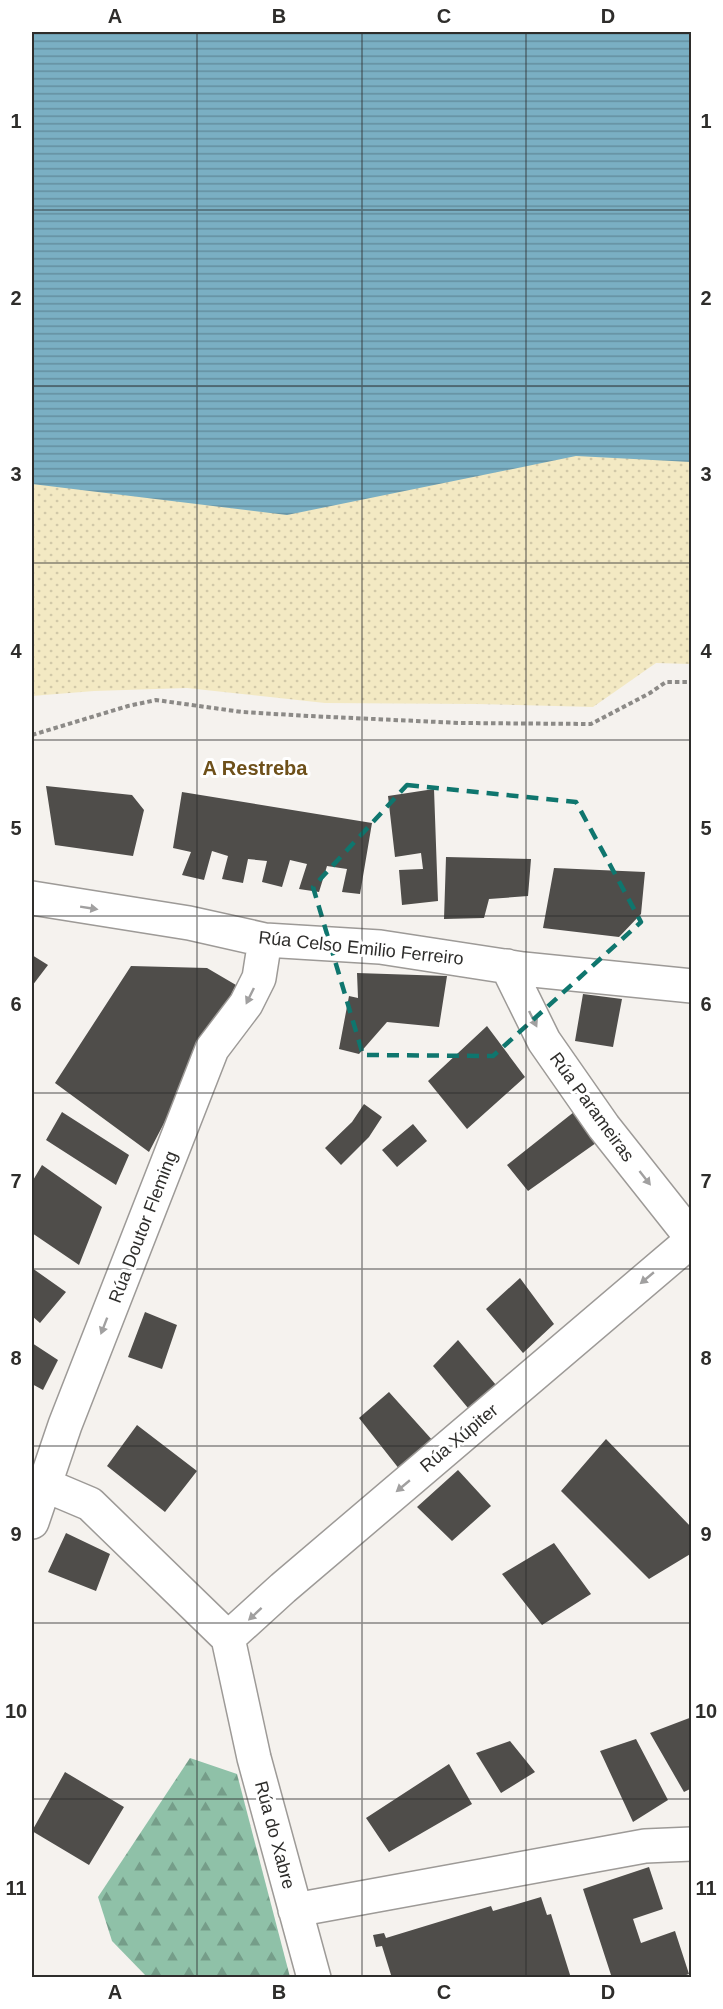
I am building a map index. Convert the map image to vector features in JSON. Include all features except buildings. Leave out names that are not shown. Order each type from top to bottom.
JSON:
[{"type":"street","name":"Rúa Celso Emilio Ferreiro","points":[[32,898],[189,924],[265,940],[380,947],[507,966],[692,986]]},
{"type":"street","name":"Rúa Doutor Fleming","points":[[32,1522],[70,1414],[212,1049],[246,1004],[259,978],[265,940]]},
{"type":"street","name":"Rúa Parameiras","points":[[507,966],[544,1041],[604,1127],[692,1239]]},
{"type":"street","name":"Rúa Xúpiter","points":[[228,1638],[283,1588],[692,1239]]},
{"type":"street","points":[[45,1485],[90,1504],[228,1638]]},
{"type":"street","name":"Rúa do Xabre","points":[[228,1638],[254,1758],[295,1910],[645,1846],[692,1844]]},
{"type":"street","points":[[295,1910],[314,1977]]},
{"type":"path","points":[[32,735],[128,706],[156,700],[242,712],[460,723],[591,724],[666,682],[692,682]]},
{"type":"highlighted area","points":[[407,785],[576,802],[641,922],[493,1056],[363,1055],[313,887]]},
{"type":"green space","points":[[190,1758],[237,1774],[290,1977],[147,1977],[112,1941],[98,1897]]},
{"type":"sand","points":[[691,326],[691,664],[656,663],[593,707],[325,703],[187,688],[32,696],[32,373]]},
{"type":"water","points":[[32,32],[691,32],[691,462],[576,456],[287,515],[32,484]]},
{"type":"district","name":"A Restreba","points":[[255,768]]}]
